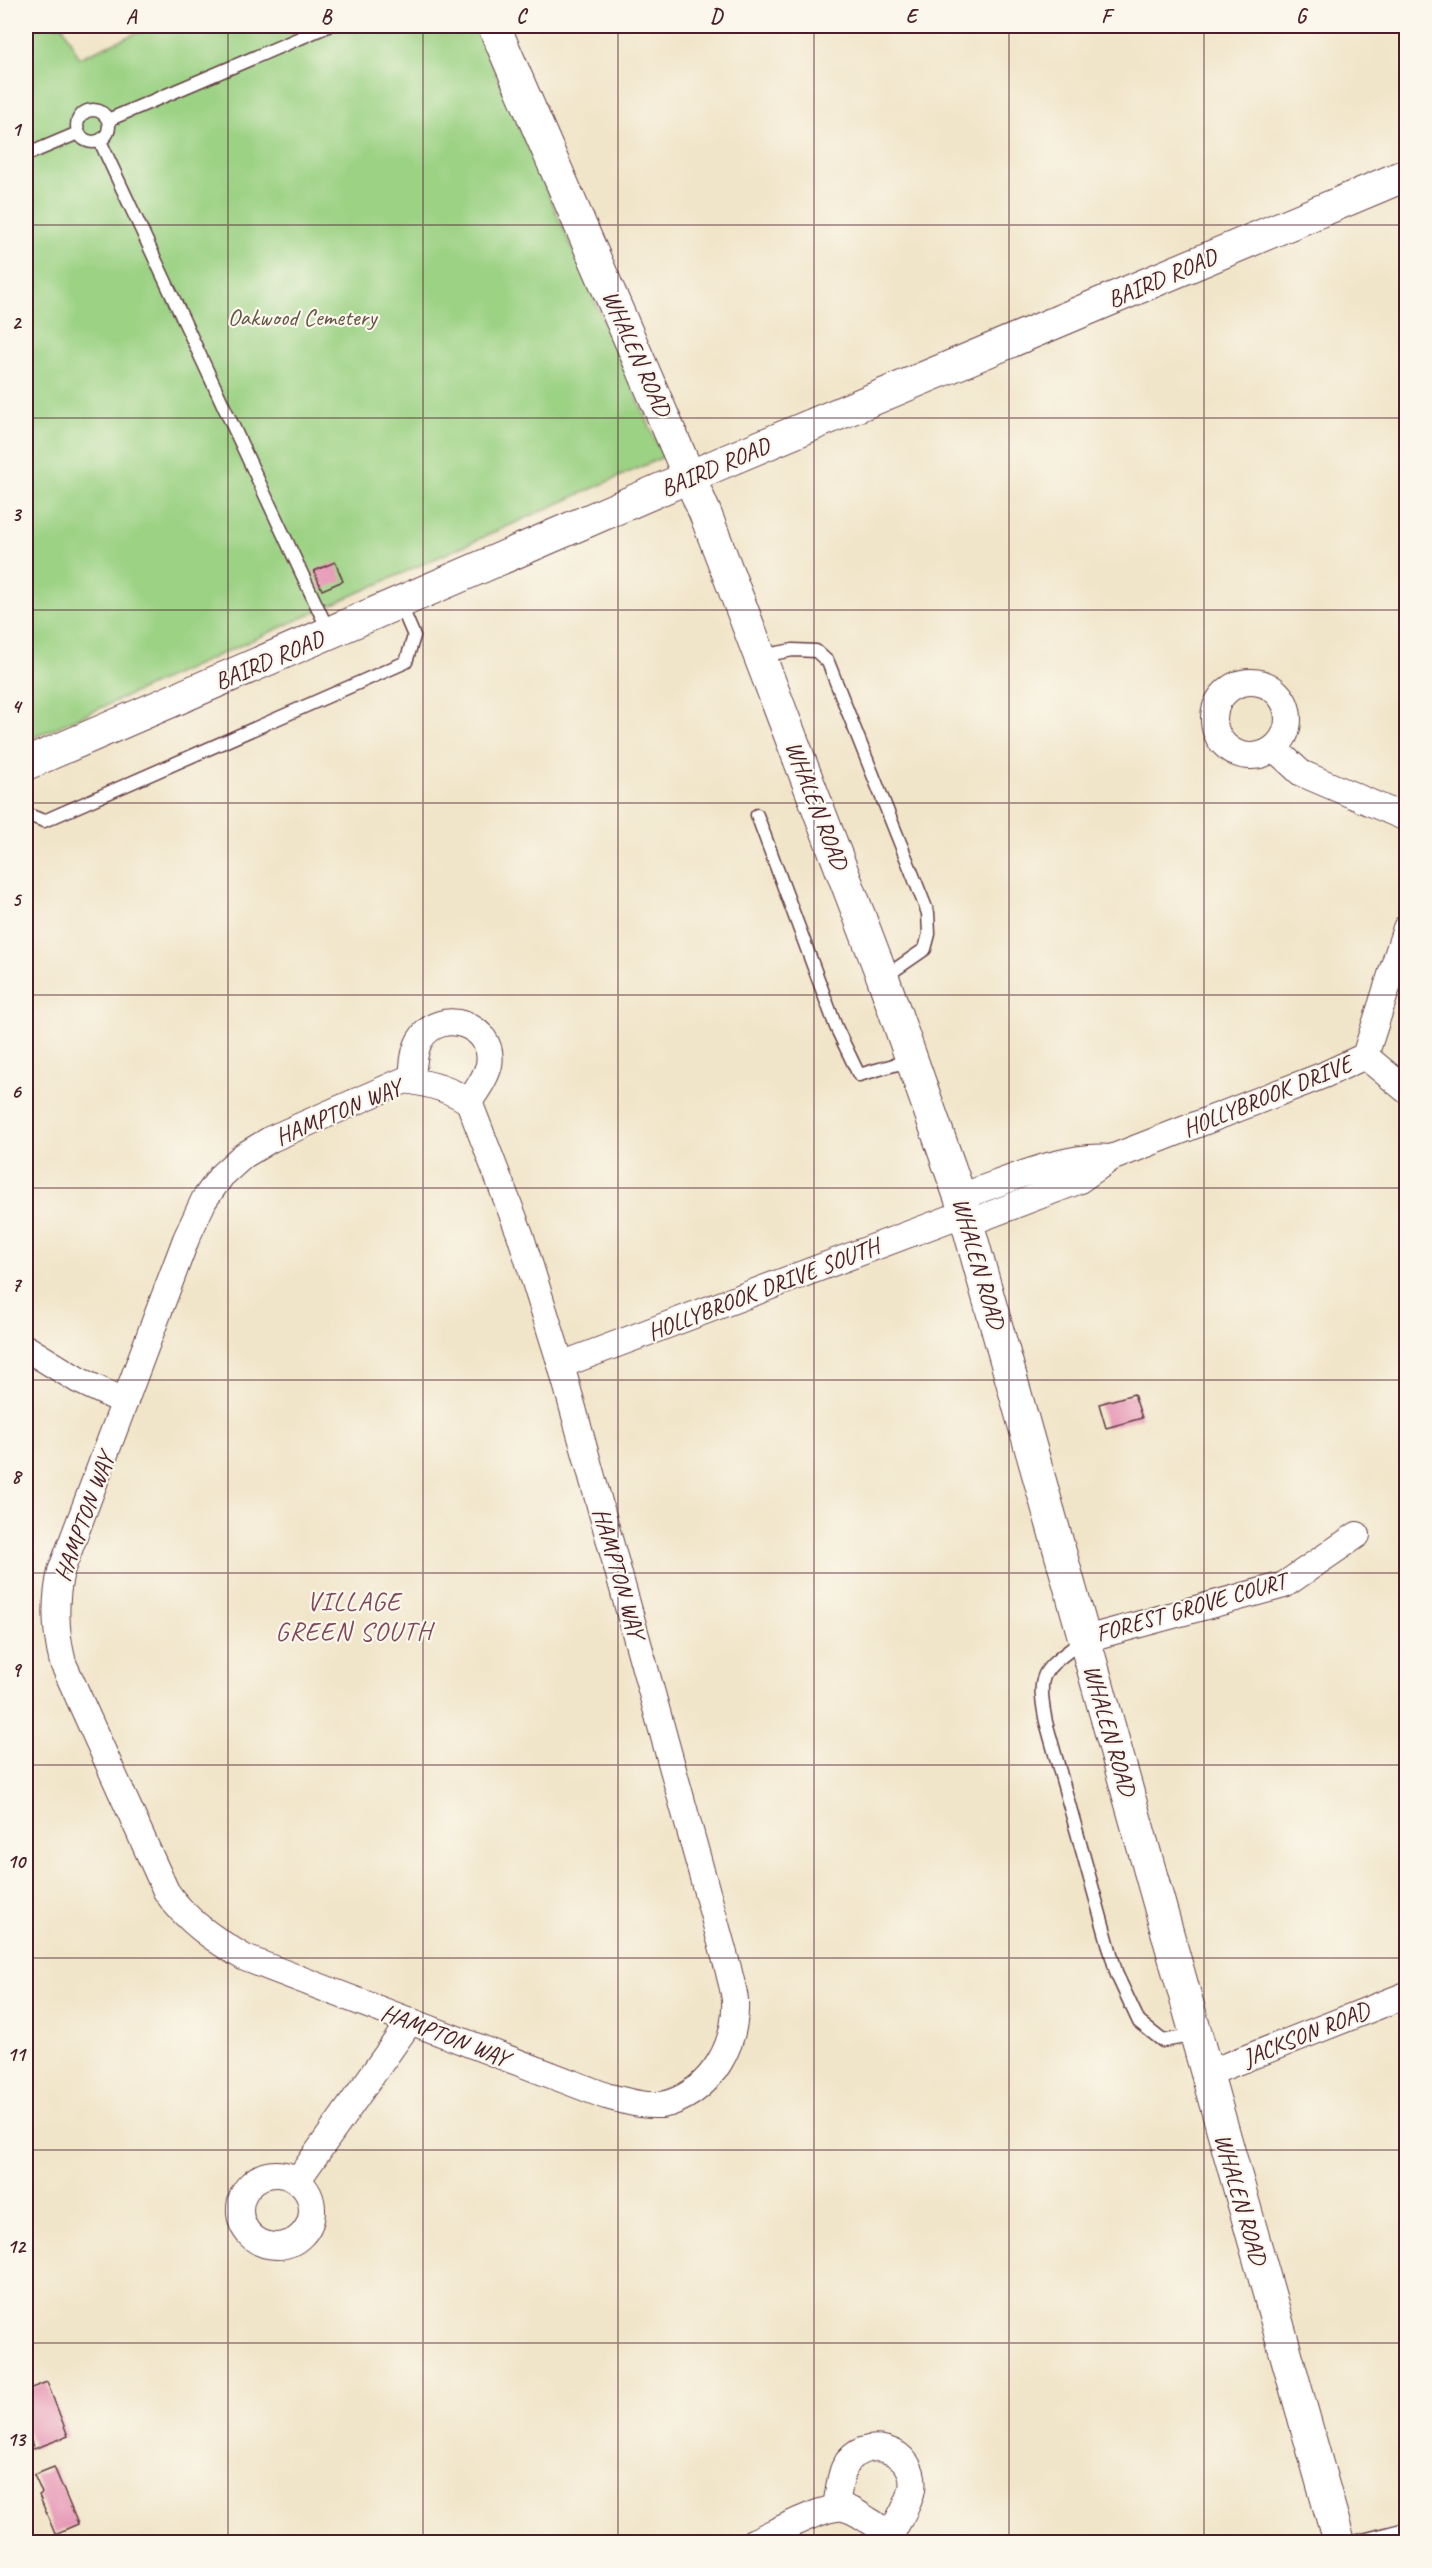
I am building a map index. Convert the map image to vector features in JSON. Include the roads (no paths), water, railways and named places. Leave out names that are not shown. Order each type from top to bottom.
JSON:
[{"type":"street","name":"WHALEN ROAD","points":[[494,26],[690,477],[883,978],[965,1211],[1339,2542]]},
{"type":"street","name":"BAIRD ROAD","points":[[26,764],[690,477],[1407,175]]},
{"type":"street","points":[[1275,749],[1301,773],[1407,818]]},
{"type":"street","name":"HOLLYBROOK DRIVE","points":[[965,1211],[1075,1159],[1097,1156],[1111,1158],[1324,1075],[1365,1056],[1407,928]]},
{"type":"street","name":"HAMPTON WAY","points":[[412,1081],[416,1051],[427,1031],[447,1022],[469,1025],[478,1032],[489,1053],[489,1065],[485,1076],[469,1102]]},
{"type":"street","points":[[1365,1056],[1407,1090]]},
{"type":"street","name":"HAMPTON WAY","points":[[412,1081],[459,1096],[469,1102],[520,1234],[561,1365],[728,1968],[735,2000],[732,2032],[724,2056],[711,2075],[692,2091],[668,2103],[646,2104],[606,2096],[409,2023],[245,1958],[216,1941],[192,1921],[166,1891],[63,1663],[56,1617],[57,1590],[61,1571],[186,1239],[204,1200],[222,1175],[243,1156],[271,1138],[396,1083],[412,1081]]},
{"type":"street","name":"HOLLYBROOK DRIVE SOUTH","points":[[561,1365],[965,1211]]},
{"type":"street","points":[[26,1348],[78,1380],[126,1402]]},
{"type":"street","name":"FOREST GROVE COURT","points":[[1085,1639],[1284,1585],[1357,1535]]},
{"type":"street","name":"JACKSON ROAD","points":[[1206,2074],[1407,1995]]},
{"type":"street","points":[[297,2181],[409,2023]]},
{"type":"street","points":[[753,2542],[836,2508],[853,2511],[872,2522],[889,2541],[912,2487],[908,2466],[892,2451],[870,2448],[860,2451],[850,2458],[844,2468],[836,2508]]},
{"type":"lane","points":[[108,120],[328,26]]},
{"type":"lane","points":[[87,111],[101,112],[108,120],[109,131],[100,141],[86,141],[78,133],[77,123],[82,114],[87,111]]},
{"type":"lane","points":[[26,156],[78,133]]},
{"type":"lane","points":[[100,141],[330,634]]},
{"type":"lane","points":[[26,814],[44,821],[406,662],[414,636],[400,603]]},
{"type":"lane","points":[[760,656],[793,650],[816,651],[828,662],[928,913],[929,934],[925,949],[883,978]]},
{"type":"lane","points":[[757,815],[836,1027],[859,1076],[912,1060]]},
{"type":"lane","points":[[1085,1639],[1047,1668],[1040,1691],[1049,1734],[1117,1975],[1127,1998],[1139,2022],[1163,2041],[1196,2034]]},
{"type":"lane","points":[[1355,2542],[1407,2529]]},
{"type":"district","name":"VILLAGE GREEN SOUTH","points":[[354,1616]]},
{"type":"park label","name":"Oakwood Cemetery","points":[[302,317]]}]
